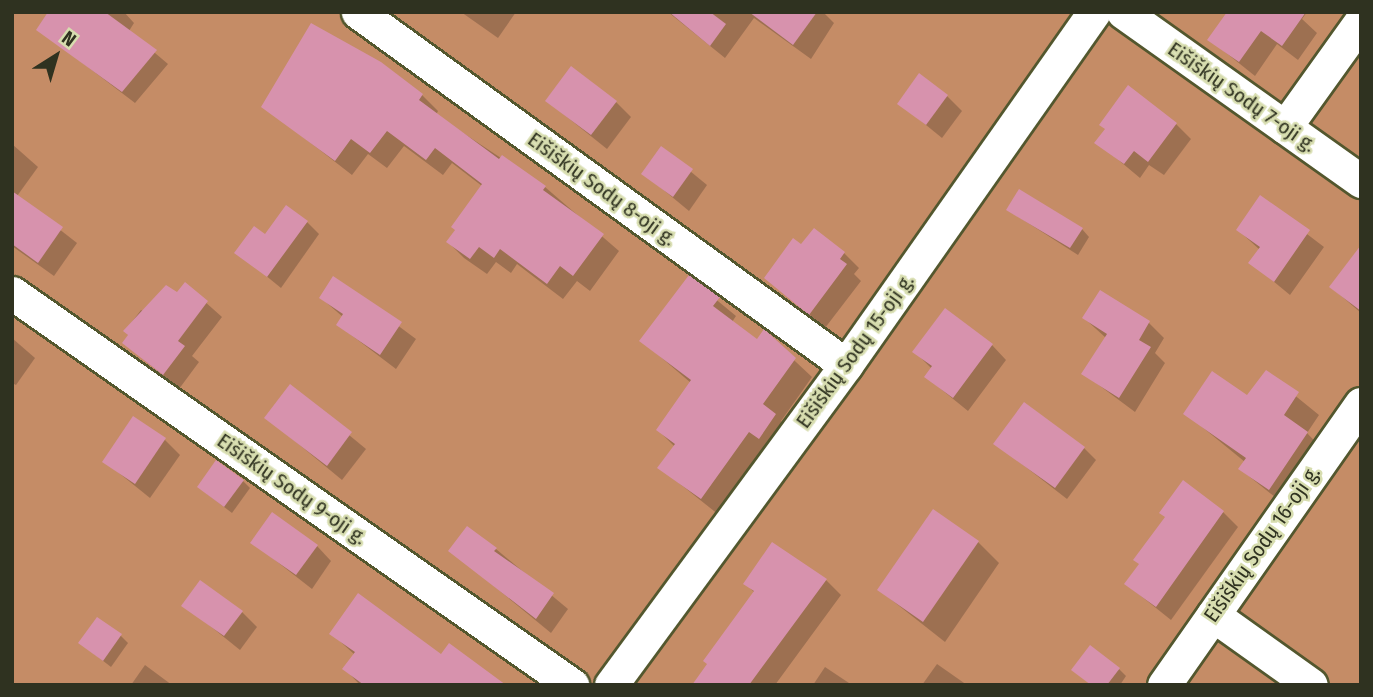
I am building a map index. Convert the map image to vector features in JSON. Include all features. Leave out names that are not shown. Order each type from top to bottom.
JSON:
[{"type":"street","name":"Eišiškių Sodų 8-oji g.","points":[[358,12],[846,365]]},
{"type":"street","name":"Eišiškių Sodų 15-oji g.","points":[[611,685],[846,365],[1094,12]]},
{"type":"street","name":"Eišiškių Sodų 7-oji g.","points":[[1123,12],[1361,181]]},
{"type":"street","points":[[1285,127],[1361,21]]},
{"type":"street","name":"Eišiškių Sodų 9-oji g.","points":[[12,293],[572,685]]},
{"type":"street","name":"Eišiškių Sodų 16-oji g.","points":[[1164,685],[1361,404]]},
{"type":"street","points":[[1213,615],[1311,685]]},
{"type":"shaded area","points":[[12,12],[1361,12],[1361,685],[12,685]]},
{"type":"building","points":[[48,12],[105,12],[157,50],[122,92],[36,30]]},
{"type":"building","points":[[669,12],[710,12],[726,24],[710,46]]},
{"type":"building","points":[[749,12],[817,12],[793,45]]},
{"type":"building","points":[[1227,12],[1306,12],[1282,46],[1261,31],[1239,62],[1207,40]]},
{"type":"building","points":[[311,23],[381,62],[423,94],[419,100],[499,159],[502,155],[546,186],[543,190],[604,234],[573,276],[560,266],[547,284],[500,249],[494,258],[479,247],[470,259],[446,242],[455,230],[451,227],[482,184],[435,148],[426,160],[387,131],[370,153],[351,139],[335,161],[261,107]]},
{"type":"building","points":[[571,66],[617,101],[591,135],[545,101]]},
{"type":"building","points":[[919,73],[948,95],[926,125],[897,104]]},
{"type":"building","points":[[1128,85],[1177,123],[1148,162],[1134,151],[1124,164],[1094,143],[1105,129],[1099,125]]},
{"type":"building","points":[[661,146],[693,169],[673,197],[641,174]]},
{"type":"building","points":[[1019,189],[1083,228],[1070,248],[1006,210]]},
{"type":"building","points":[[12,191],[63,227],[38,263],[12,244]]},
{"type":"building","points":[[1260,195],[1310,230],[1274,282],[1248,263],[1260,247],[1236,230]]},
{"type":"building","points":[[286,205],[308,221],[267,277],[234,253],[254,226],[265,234]]},
{"type":"building","points":[[814,228],[845,252],[840,259],[847,264],[809,315],[764,278],[793,238],[801,244]]},
{"type":"building","points":[[1361,245],[1361,311],[1329,287]]},
{"type":"building","points":[[689,275],[720,297],[713,306],[757,339],[764,329],[796,358],[763,404],[776,414],[759,439],[749,432],[701,499],[657,468],[675,444],[656,430],[691,380],[639,341]]},
{"type":"building","points":[[333,276],[402,322],[380,355],[336,325],[343,314],[319,298]]},
{"type":"building","points":[[185,282],[208,301],[178,341],[185,346],[163,375],[122,343],[128,335],[123,331],[166,285],[177,292]]},
{"type":"building","points":[[1100,290],[1150,321],[1139,340],[1151,347],[1119,398],[1081,374],[1107,334],[1082,318]]},
{"type":"building","points":[[945,308],[993,344],[953,398],[924,377],[932,366],[912,352]]},
{"type":"building","points":[[1266,370],[1299,392],[1284,415],[1308,432],[1269,490],[1238,469],[1246,458],[1183,414],[1212,371],[1247,395]]},
{"type":"building","points":[[290,384],[352,432],[327,466],[264,418]]},
{"type":"building","points":[[1024,402],[1085,447],[1055,488],[993,444]]},
{"type":"building","points":[[133,416],[166,438],[135,484],[102,462]]},
{"type":"building","points":[[216,460],[244,480],[224,507],[197,487]]},
{"type":"building","points":[[1183,480],[1224,511],[1156,607],[1124,584],[1139,564],[1133,560],[1165,517],[1159,513]]},
{"type":"building","points":[[933,509],[979,541],[923,622],[877,590]]},
{"type":"building","points":[[272,512],[318,545],[296,575],[250,543]]},
{"type":"building","points":[[467,526],[497,548],[494,551],[554,593],[536,619],[448,551]]},
{"type":"building","points":[[772,542],[827,579],[749,685],[692,685],[707,664],[703,661],[754,591],[743,584]]},
{"type":"building","points":[[200,580],[243,611],[224,636],[181,606]]},
{"type":"building","points":[[358,593],[441,654],[449,643],[506,685],[364,685],[342,669],[355,652],[329,634]]},
{"type":"building","points":[[97,617],[122,634],[103,661],[78,643]]},
{"type":"building","points":[[1090,645],[1120,668],[1107,685],[1091,685],[1071,670]]}]
